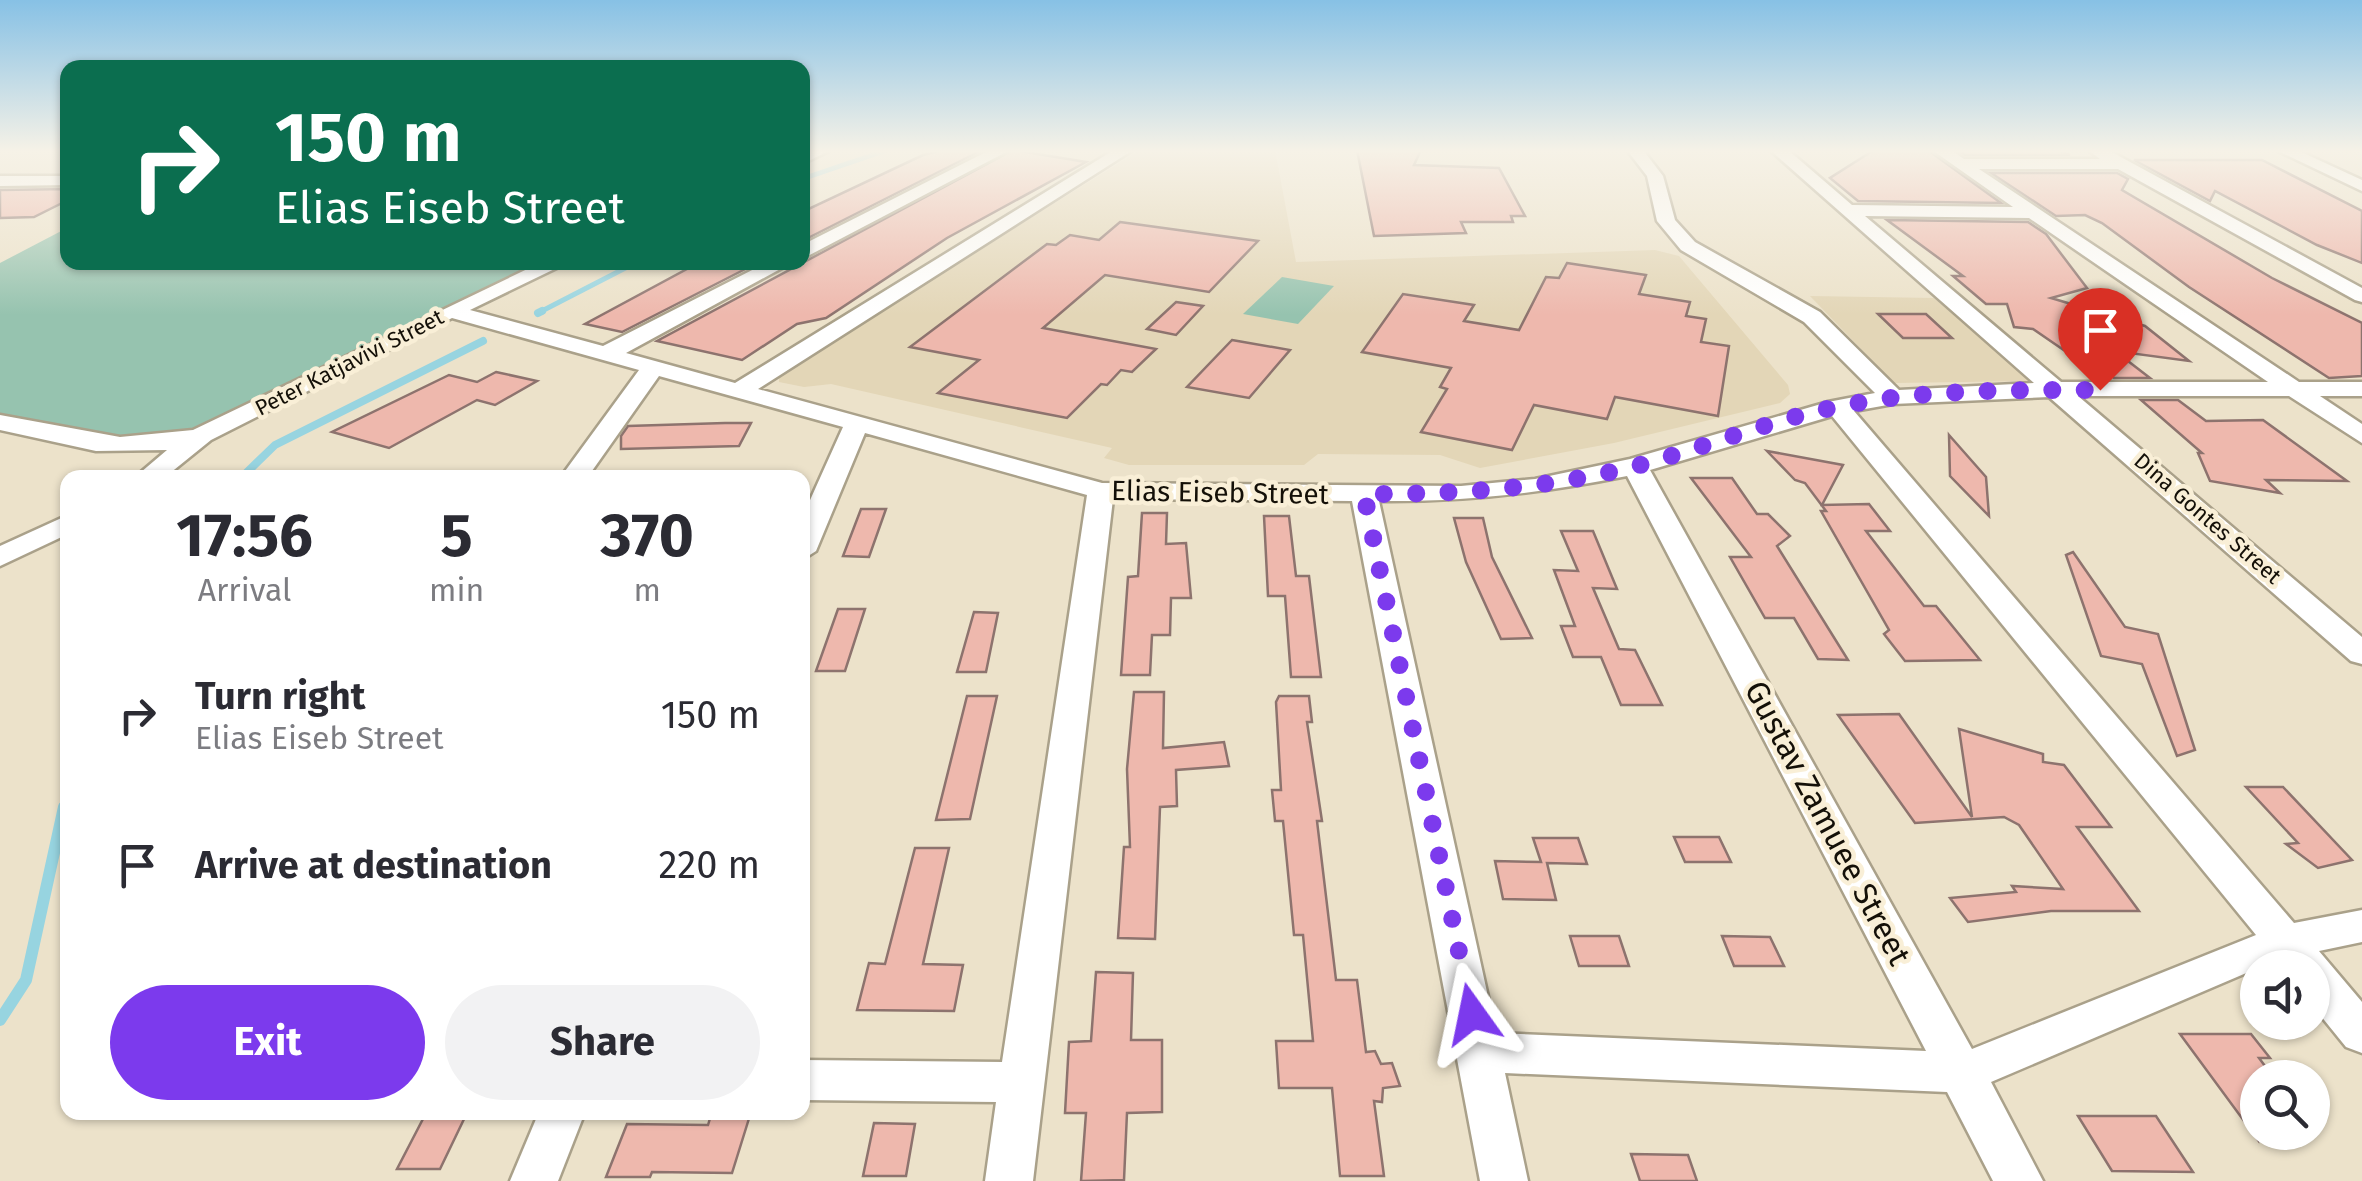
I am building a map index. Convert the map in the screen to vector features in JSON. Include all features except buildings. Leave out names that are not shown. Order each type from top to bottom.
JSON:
[{"type":"street","points":[[810,249],[895,205]]},
{"type":"street","points":[[735,393],[1037,205]]},
{"type":"street","points":[[1662,205],[1666,221],[1688,246],[1812,317],[1893,397]]},
{"type":"street","name":"Dina Gontes Street","points":[[1844,205],[2362,654]]},
{"type":"street","points":[[2016,205],[2362,435]]},
{"type":"street","points":[[2195,205],[2362,296]]},
{"type":"street","points":[[1850,210],[2027,213]]},
{"type":"street","name":"Peter Katjavivi Street","points":[[157,470],[202,435],[450,310],[542,270]]},
{"type":"street","points":[[602,356],[769,270]]},
{"type":"street","name":"Elias Eiseb Street","points":[[450,310],[651,370],[1101,491],[1462,494],[1535,487],[1636,466],[1837,406],[1893,397],[2061,390],[2362,390]]},
{"type":"street","points":[[579,470],[651,370]]},
{"type":"street","points":[[1837,406],[2293,950]]},
{"type":"street","points":[[4,426],[69,441],[134,448],[202,435]]},
{"type":"street","points":[[810,532],[856,426]]},
{"type":"street","name":"Gustav Zamuee Street","points":[[1636,466],[2020,1181]]},
{"type":"street","points":[[1009,1181],[1101,491]]},
{"type":"street","points":[[1364,494],[1504,1181]]},
{"type":"street","points":[[0,557],[60,527]]},
{"type":"street","points":[[2321,950],[2362,926]]},
{"type":"street","points":[[1480,1052],[1963,1073],[2240,981]]},
{"type":"street","points":[[2330,995],[2362,1034]]},
{"type":"street","points":[[810,1080],[1021,1082]]},
{"type":"street","points":[[534,1181],[559,1120]]},
{"type":"shaded area","points":[[1051,205],[1285,205],[1296,262],[1655,250],[1679,256],[1788,385],[1790,394],[1780,403],[1614,443],[1480,468],[1440,455],[1318,454],[1304,465],[1129,465],[1104,458],[1112,448],[831,384],[804,387],[779,382],[779,374]]},
{"type":"shaded area","points":[[1810,296],[1934,298],[2032,381],[1894,383]]},
{"type":"green space","points":[[60,232],[60,270],[545,270],[164,445],[0,422],[0,263]]},
{"type":"green space","points":[[1282,277],[1334,286],[1298,324],[1243,314]]},
{"type":"waterway","points":[[542,311],[538,313],[621,270]]},
{"type":"waterway","points":[[249,470],[275,445],[483,341]]},
{"type":"waterway","points":[[0,1020],[26,980],[60,825]]},
{"type":"route","points":[[1472,1014],[1364,494],[1462,494],[1535,487],[1636,466],[1837,406],[1893,397],[2100,390]]}]
